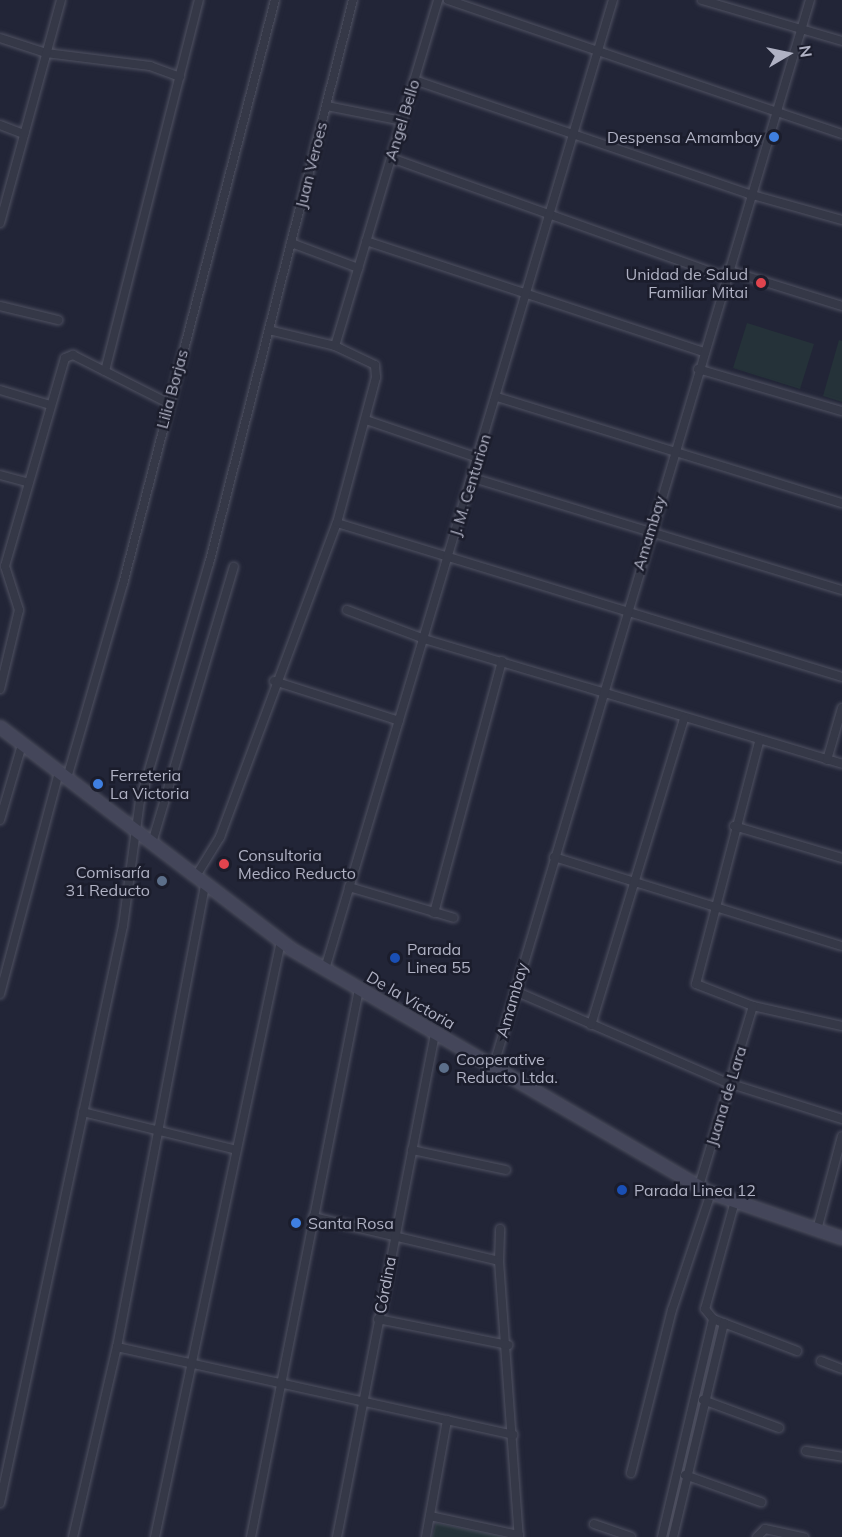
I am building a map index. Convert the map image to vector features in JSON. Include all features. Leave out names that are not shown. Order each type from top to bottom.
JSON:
[{"type":"main road","name":"De la Victoria","points":[[0,728],[281,941],[325,969],[711,1193],[842,1238]]},
{"type":"street","points":[[1,217],[61,0]]},
{"type":"street","points":[[105,371],[199,0]]},
{"type":"street","name":"Lilia Borjas","points":[[0,994],[4,957],[63,775],[168,403],[275,0]]},
{"type":"street","name":"Juan Veroes","points":[[0,1503],[123,926],[134,830],[269,330],[354,0]]},
{"type":"street","name":"Angel Bello","points":[[335,346],[438,0]]},
{"type":"street","points":[[448,0],[595,54],[773,115],[842,134]]},
{"type":"street","name":"J. M. Centurion","points":[[325,969],[447,557],[528,296],[572,133],[613,0]]},
{"type":"street","points":[[702,0],[842,41]]},
{"type":"street","name":"Amambay","points":[[493,1068],[601,692],[749,194],[810,0]]},
{"type":"street","points":[[0,38],[46,53],[150,66],[180,77]]},
{"type":"street","points":[[414,80],[749,194],[842,219]]},
{"type":"street","points":[[327,106],[402,121]]},
{"type":"street","points":[[0,125],[24,134]]},
{"type":"street","points":[[391,158],[549,215],[726,274],[842,306]]},
{"type":"street","points":[[366,241],[703,352]]},
{"type":"street","points":[[291,243],[358,268]]},
{"type":"street","points":[[0,306],[58,320]]},
{"type":"street","points":[[73,1537],[117,1347],[201,880],[220,837],[274,681],[337,522],[366,420],[375,364],[335,346],[269,330]]},
{"type":"street","points":[[0,689],[20,610],[4,566],[47,404],[68,355],[168,403]]},
{"type":"street","points":[[698,369],[842,411]]},
{"type":"street","points":[[0,390],[47,404]]},
{"type":"street","points":[[497,397],[842,503]]},
{"type":"street","points":[[366,420],[478,458]]},
{"type":"street","points":[[0,475],[27,482]]},
{"type":"street","points":[[473,478],[842,590]]},
{"type":"street","points":[[337,522],[625,613],[842,677]]},
{"type":"street","points":[[152,843],[234,567]]},
{"type":"street","points":[[347,610],[424,639],[759,742],[842,764]]},
{"type":"street","points":[[434,913],[502,662]]},
{"type":"street","points":[[274,681],[399,722]]},
{"type":"street","points":[[827,760],[842,708]]},
{"type":"street","points":[[591,1025],[684,718]]},
{"type":"street","points":[[759,742],[712,907],[696,984],[753,1006],[842,1026]]},
{"type":"street","points":[[0,817],[22,745]]},
{"type":"street","points":[[734,826],[842,858]]},
{"type":"street","points":[[554,857],[842,945]]},
{"type":"street","points":[[349,887],[454,918]]},
{"type":"street","points":[[155,1537],[233,1149],[281,941]]},
{"type":"street","points":[[251,1537],[359,989]]},
{"type":"street","points":[[515,991],[728,1083],[842,1119]]},
{"type":"street","name":"Juana de Lara","points":[[699,1186],[728,1083],[753,1006]]},
{"type":"street","name":"Córdina","points":[[338,1537],[361,1405],[435,1034]]},
{"type":"street","points":[[83,1112],[233,1149]]},
{"type":"street","points":[[817,1230],[842,1136]]},
{"type":"street","points":[[412,1150],[506,1170]]},
{"type":"street","points":[[631,1473],[672,1310],[711,1193]]},
{"type":"street","points":[[662,1537],[712,1319],[704,1296],[735,1201]]},
{"type":"street","points":[[313,1217],[499,1261]]},
{"type":"street","points":[[430,1516],[519,1536],[508,1345],[499,1261],[500,1229]]},
{"type":"street","points":[[378,1319],[508,1345]]},
{"type":"street","points":[[712,1319],[797,1351]]},
{"type":"street","points":[[674,1537],[724,1323]]},
{"type":"street","points":[[117,1347],[279,1387],[513,1435]]},
{"type":"street","points":[[821,1361],[842,1369]]},
{"type":"street","points":[[695,1397],[779,1428]]},
{"type":"street","points":[[426,1537],[447,1420]]},
{"type":"street","points":[[806,1451],[842,1457]]},
{"type":"street","points":[[678,1472],[760,1502]]},
{"type":"street","points":[[594,1524],[631,1537]]},
{"type":"street","points":[[758,1537],[765,1529],[804,1537]]},
{"type":"shaded area","points":[[747,323],[814,344],[800,389],[733,368]]},
{"type":"shaded area","points":[[839,340],[842,341],[842,402],[823,396]]},
{"type":"shaded area","points":[[436,1523],[504,1537],[432,1537]]},
{"type":"place","name":"Despensa Amambay","points":[[774,137]]},
{"type":"place","name":"Unidad de Salud Familiar Mitai","points":[[761,283]]},
{"type":"place","name":"Ferreteria La Victoria","points":[[98,784]]},
{"type":"place","name":"Consultoria Medico Reducto","points":[[224,864]]},
{"type":"place","name":"Comisaría 31 Reducto","points":[[162,881]]},
{"type":"place","name":"Parada Linea 55","points":[[395,958]]},
{"type":"place","name":"Cooperative Reducto Ltda.","points":[[444,1068]]},
{"type":"place","name":"Parada Linea 12","points":[[622,1190]]},
{"type":"place","name":"Santa Rosa","points":[[296,1223]]}]
